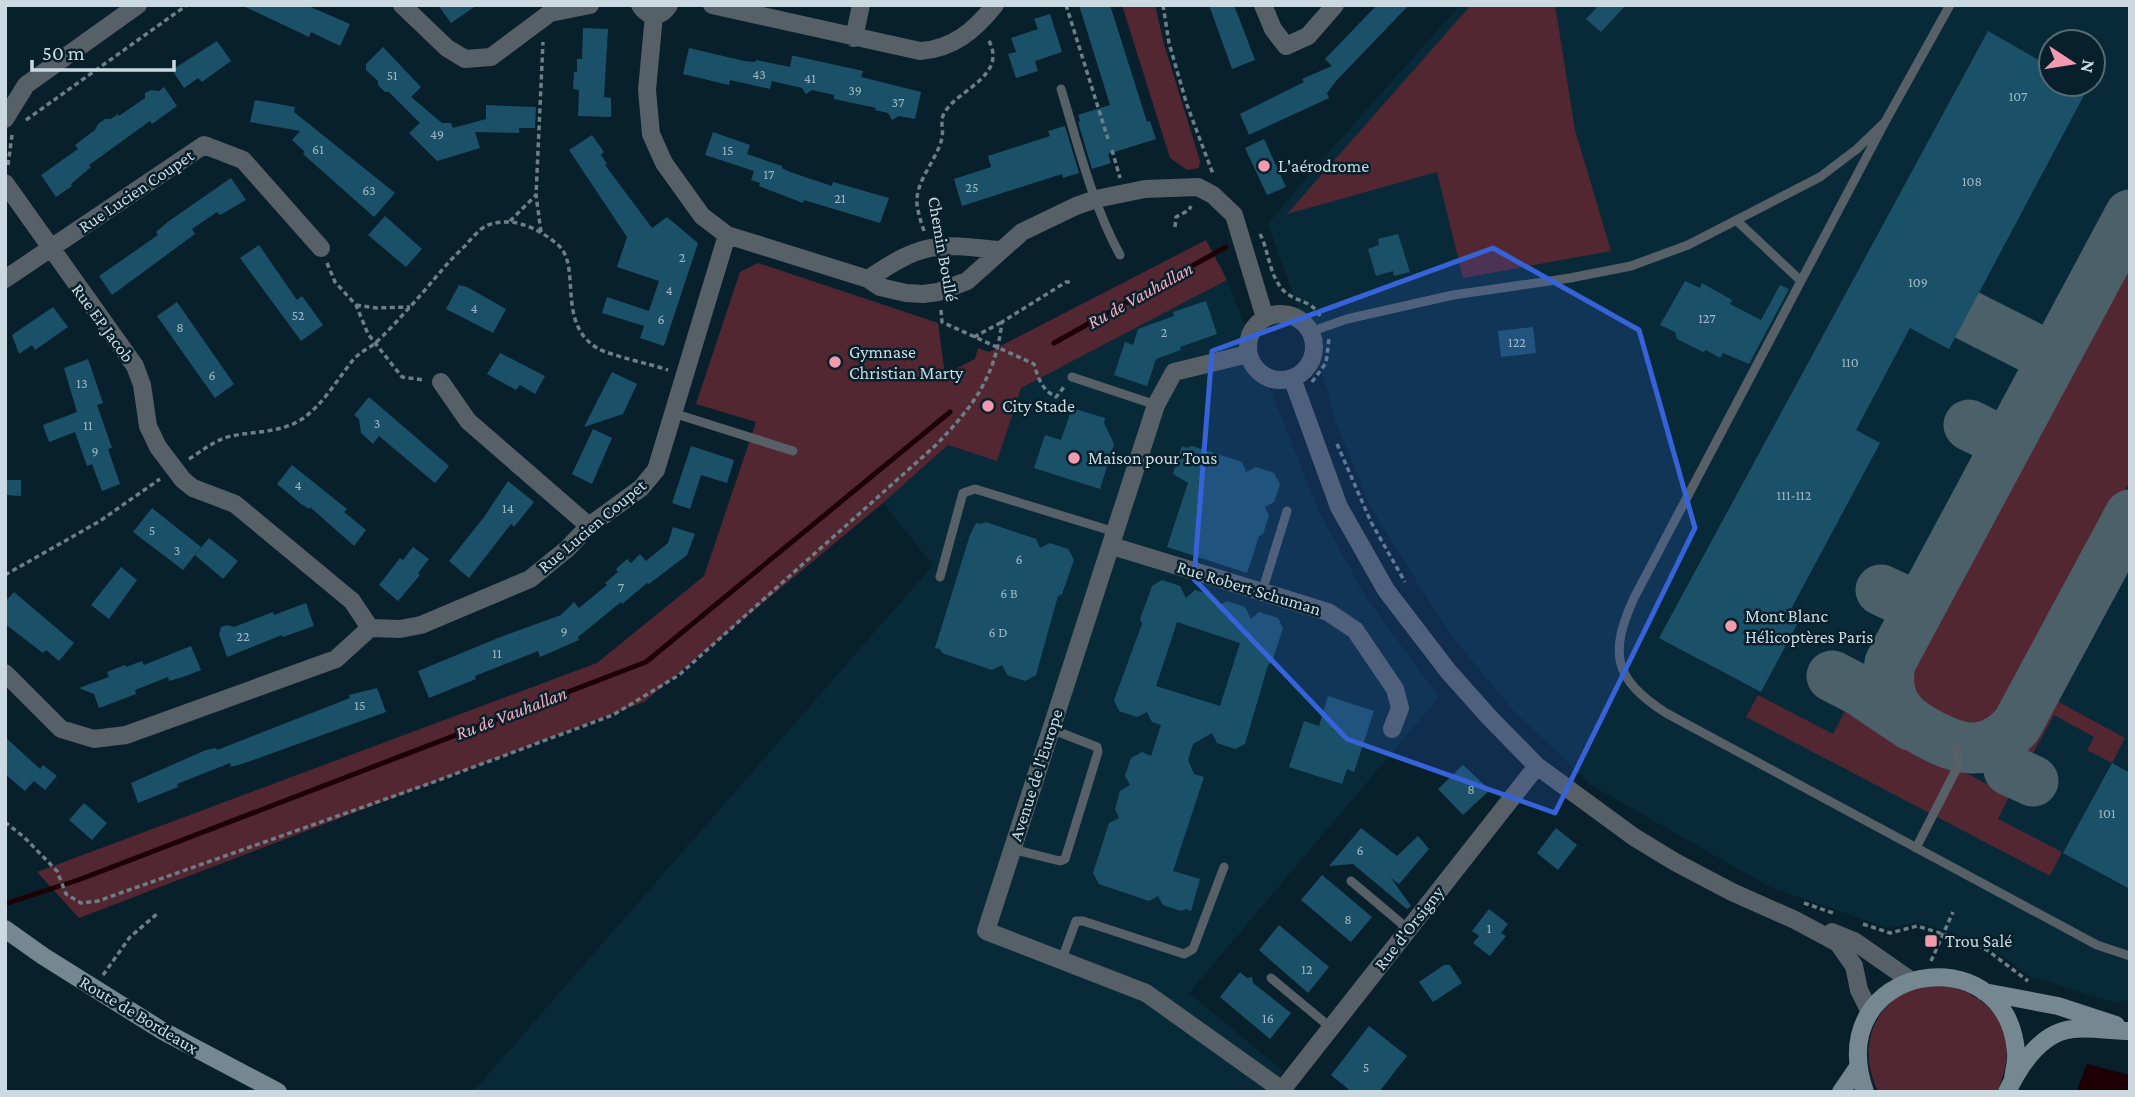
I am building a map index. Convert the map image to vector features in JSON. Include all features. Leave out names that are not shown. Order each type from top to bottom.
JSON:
[{"type":"main road","name":"Route de Bordeaux","points":[[5,929],[161,1030],[278,1092]]},
{"type":"main road","points":[[1865,1092],[1858,1067],[1857,1048],[1861,1029],[1870,1012],[1887,993],[1918,979],[1956,979],[1966,982],[1984,992],[2001,1009],[2012,1031],[2016,1055],[2010,1085]]},
{"type":"main road","points":[[1984,992],[2043,1003],[2130,1030]]},
{"type":"main road","points":[[2010,1085],[2039,1043],[2051,1036],[2072,1029],[2130,1030]]},
{"type":"main road","points":[[1841,1092],[1858,1067]]},
{"type":"street","points":[[9,124],[10,104],[26,85],[138,5]]},
{"type":"street","points":[[402,5],[447,48],[465,59],[491,57],[550,13],[590,5]]},
{"type":"street","points":[[712,5],[920,51],[934,51],[959,40],[977,26],[995,5]]},
{"type":"street","points":[[854,38],[861,5]]},
{"type":"street","points":[[1263,5],[1273,29],[1286,46],[1308,36],[1335,5]]},
{"type":"street","points":[[654,9],[647,90],[651,134],[664,163],[702,216],[727,235],[868,279],[880,287],[923,294],[938,292],[967,281],[1022,232],[1076,205],[1157,188],[1198,187],[1234,215],[1265,318]]},
{"type":"street","name":"Rue Lucien Coupet","points":[[5,279],[204,145],[243,160],[321,248]]},
{"type":"street","name":"Rue EP Jacob","points":[[6,177],[50,249],[135,366],[142,385],[148,426],[158,447],[175,469],[193,488],[234,504],[352,601],[370,628]]},
{"type":"street","name":"Rue Lucien Coupet","points":[[370,628],[400,629],[421,625],[530,579],[589,526],[641,488],[656,470],[727,235]]},
{"type":"street","points":[[868,279],[899,258],[928,247],[951,245],[999,250]]},
{"type":"street","points":[[1286,314],[1304,324],[1310,332],[1314,343],[1309,365],[1292,378],[1282,380],[1262,375],[1250,361],[1248,354],[1252,331],[1265,318],[1286,314]]},
{"type":"street","name":"Avenue de l'Europe","points":[[1248,354],[1174,372],[1156,405],[986,931],[1146,993],[1282,1090]]},
{"type":"street","points":[[1292,378],[1339,507],[1386,590],[1448,671],[1537,766],[1634,837],[1675,862],[1732,892],[1854,942],[1918,979]]},
{"type":"street","points":[[441,382],[468,421],[589,526]]},
{"type":"street","name":"Rue Robert Schuman","points":[[1114,539],[1262,592],[1328,612],[1355,630],[1395,689],[1400,708],[1392,729]]},
{"type":"street","points":[[5,673],[61,729],[94,739],[126,735],[336,659],[370,628]]},
{"type":"street","name":"Rue d'Orsigny","points":[[1282,1090],[1537,766]]},
{"type":"street","points":[[1795,920],[1838,943],[1854,966],[1859,990],[1870,1012]]},
{"type":"lane","points":[[1950,5],[1885,122],[1633,598],[1618,642],[1620,661],[1628,679],[1652,704],[2097,945],[2130,956]]},
{"type":"lane","points":[[1061,89],[1096,199],[1120,255]]},
{"type":"lane","points":[[1310,332],[1348,319],[1454,295],[1631,266],[1688,245],[1820,177],[1857,149],[1885,122]]},
{"type":"lane","points":[[1737,220],[1801,281]]},
{"type":"lane","points":[[1072,377],[1156,405]]},
{"type":"lane","points":[[673,413],[793,451]]},
{"type":"lane","points":[[940,578],[963,493],[975,489],[1114,539]]},
{"type":"lane","points":[[1262,592],[1287,511]]},
{"type":"lane","points":[[1012,849],[1060,861],[1065,859],[1098,752],[1097,747],[1051,729]]},
{"type":"lane","points":[[1916,848],[1958,766],[1957,748]]},
{"type":"lane","points":[[1062,959],[1076,921],[1184,954],[1193,949],[1224,867]]},
{"type":"lane","points":[[1351,881],[1408,929]]},
{"type":"lane","points":[[1271,978],[1330,1027]]},
{"type":"path","points":[[24,122],[187,5]]},
{"type":"path","points":[[1066,5],[1108,139]]},
{"type":"path","points":[[1163,5],[1169,43],[1187,105],[1215,177]]},
{"type":"path","points":[[539,19],[543,31],[536,195],[541,232]]},
{"type":"path","name":"Chemin Boullé","points":[[928,247],[917,203],[919,189],[943,136],[941,119],[946,108],[985,76],[992,60],[994,50],[977,26]]},
{"type":"path","points":[[6,177],[9,124]]},
{"type":"path","points":[[1112,150],[1125,193]]},
{"type":"path","points":[[509,222],[536,195]]},
{"type":"path","points":[[5,575],[100,521],[213,442],[230,436],[288,427],[303,419],[357,355],[375,342],[410,307],[444,265],[487,225],[509,222],[526,225],[560,246],[567,262],[571,312],[581,331],[597,348],[684,374]]},
{"type":"path","points":[[1258,230],[1270,261]]},
{"type":"path","points":[[321,248],[335,282],[356,305],[368,334],[402,377],[441,382]]},
{"type":"path","points":[[974,337],[1066,282],[1071,282]]},
{"type":"path","name":"Chemin Boullé","points":[[938,292],[942,322],[974,337]]},
{"type":"path","points":[[356,305],[377,308],[410,307]]},
{"type":"path","points":[[5,822],[24,837],[57,871],[66,894],[81,903],[98,901],[613,715],[679,675],[936,444],[966,413],[987,380],[999,348],[1002,322]]},
{"type":"path","points":[[974,337],[1034,364],[1040,382],[1048,393],[1056,397],[1072,377]]},
{"type":"path","points":[[1315,380],[1316,394]]},
{"type":"path","points":[[1332,432],[1371,522],[1410,592]]},
{"type":"path","points":[[1796,899],[1842,916]]},
{"type":"path","points":[[1918,979],[1953,912]]},
{"type":"path","points":[[94,988],[130,937],[158,913]]},
{"type":"path","points":[[1854,920],[1890,933],[1917,926],[1987,950],[2038,989],[2043,1003]]},
{"type":"highlighted area","points":[[1493,248],[1639,330],[1695,528],[1555,813],[1347,739],[1194,579],[1212,351]]},
{"type":"shaded area","points":[[1122,5],[1155,5],[1164,44],[1200,161],[1199,168],[1187,170],[1170,158]]},
{"type":"shaded area","points":[[1460,5],[2130,5],[2130,999],[2116,1003],[2031,977],[1986,944],[1918,922],[1888,928],[1770,887],[1591,785],[1511,708],[1448,631],[1370,506],[1335,420],[1328,392],[1268,224]]},
{"type":"shaded area","points":[[1471,5],[1555,5],[1575,130],[1611,251],[1463,278],[1437,172],[1287,214]]},
{"type":"shaded area","points":[[1206,240],[1227,280],[1021,388],[997,461],[948,445],[883,503],[644,702],[79,918],[37,872],[597,663],[704,576],[756,422],[696,404],[740,272],[758,263],[938,323],[945,374],[975,359],[978,348],[989,352]]},
{"type":"shaded area","points":[[2130,241],[2130,481],[2009,706],[1985,729],[1963,733],[1940,728],[1919,715],[1907,696],[1904,674],[1908,652]]},
{"type":"shaded area","points":[[1227,280],[1319,512],[1367,599],[1439,697],[1189,993],[1283,1071],[1270,1092],[473,1092],[933,565],[883,503],[1003,397]]},
{"type":"shaded area","points":[[1758,695],[1833,734],[1846,709],[1998,790],[2001,785],[2012,791],[1998,819],[2062,852],[2050,876],[1746,717]]},
{"type":"shaded area","points":[[2048,696],[2125,738],[2112,763],[2087,750],[2094,737],[2054,715],[2026,766],[2014,760]]},
{"type":"shaded area","points":[[1943,984],[1979,999],[2000,1023],[2007,1054],[1997,1092],[1879,1092],[1873,1080],[1869,1054],[1873,1029],[1878,1018],[1901,994]]},
{"type":"shaded area","points":[[2087,1064],[2130,1075],[2130,1092],[2076,1092]]},
{"type":"building","points":[[241,5],[306,5],[350,24],[340,46],[311,32],[309,37]]},
{"type":"building","points":[[438,5],[477,5],[451,23]]},
{"type":"building","points":[[1079,5],[1110,5],[1147,122],[1150,121],[1156,139],[1108,154],[1111,163],[1092,169],[1078,115],[1110,105]]},
{"type":"building","points":[[1209,5],[1234,5],[1255,60],[1232,69]]},
{"type":"building","points":[[1377,5],[1409,5],[1336,81],[1327,93],[1329,98],[1249,135],[1240,114],[1304,82],[1302,79],[1332,66],[1325,59]]},
{"type":"building","points":[[1599,5],[1626,5],[1601,32],[1586,19]]},
{"type":"building","points":[[1050,14],[1062,52],[1035,61],[1038,71],[1016,78],[1008,54],[1016,52],[1011,38],[1038,29],[1034,19]]},
{"type":"building","points":[[583,28],[608,29],[604,97],[611,98],[611,117],[578,116],[579,90],[573,89],[577,59],[582,59]]},
{"type":"building","points":[[1988,31],[2037,59],[2037,98],[2083,98],[1949,349],[1910,328],[1856,430],[1880,443],[1791,609],[1802,615],[1761,692],[1659,638]]},
{"type":"building","points":[[217,41],[231,61],[202,82],[198,78],[184,88],[172,70]]},
{"type":"building","points":[[383,47],[421,87],[411,97],[442,123],[451,123],[453,128],[486,119],[486,105],[536,107],[535,128],[519,128],[519,133],[475,132],[480,148],[437,161],[409,133],[420,123],[389,92],[385,92],[366,70],[366,64]]},
{"type":"building","points":[[689,48],[744,61],[756,60],[790,67],[792,56],[795,56],[863,71],[861,77],[921,92],[915,119],[899,116],[892,120],[888,113],[875,110],[876,108],[834,99],[834,95],[812,90],[806,94],[802,88],[772,81],[770,89],[730,80],[729,85],[683,74]]},
{"type":"building","points":[[164,87],[177,106],[152,124],[150,121],[89,165],[91,167],[71,184],[72,186],[56,197],[41,175],[78,149],[75,145],[95,130],[98,124],[118,114],[119,116],[145,98],[145,93],[151,90],[159,91]]},
{"type":"building","points":[[255,100],[295,107],[294,112],[395,193],[374,217],[303,154],[305,152],[292,140],[300,131],[250,122]]},
{"type":"building","points":[[1065,126],[1079,173],[1063,178],[1062,174],[962,206],[954,179],[991,167],[988,156],[1050,136],[1048,131]]},
{"type":"building","points":[[713,132],[750,145],[747,154],[782,166],[790,172],[832,186],[833,182],[889,198],[880,223],[804,200],[803,203],[759,186],[760,183],[751,180],[754,171],[705,155]]},
{"type":"building","points":[[592,135],[604,152],[601,155],[607,164],[605,165],[652,228],[667,217],[698,243],[664,346],[640,338],[644,326],[602,313],[607,297],[649,311],[659,281],[617,267],[627,237],[569,150]]},
{"type":"building","points":[[1264,139],[1286,187],[1267,195],[1245,148]]},
{"type":"building","points":[[231,178],[246,200],[220,215],[217,212],[192,229],[195,234],[112,295],[99,276],[158,235],[156,232],[169,221]]},
{"type":"building","points":[[385,216],[422,249],[406,267],[368,235]]},
{"type":"building","points":[[1398,234],[1410,272],[1394,276],[1393,271],[1376,276],[1368,249],[1379,245],[1378,239]]},
{"type":"building","points":[[259,245],[297,300],[302,296],[323,325],[301,341],[240,258]]},
{"type":"building","points":[[1685,281],[1700,288],[1702,283],[1732,300],[1730,304],[1761,320],[1780,285],[1789,289],[1749,364],[1723,353],[1720,358],[1706,350],[1703,352],[1677,339],[1675,332],[1660,325]]},
{"type":"building","points":[[459,285],[506,309],[493,333],[446,309]]},
{"type":"building","points":[[1206,301],[1217,334],[1156,359],[1147,386],[1114,375],[1125,342],[1133,345],[1138,329],[1174,316],[1173,312]]},
{"type":"building","points":[[177,302],[234,384],[215,398],[157,316]]},
{"type":"building","points":[[53,307],[68,327],[35,350],[32,345],[19,354],[12,335]]},
{"type":"building","points":[[1533,327],[1536,353],[1501,357],[1498,331]]},
{"type":"building","points":[[500,353],[545,376],[535,394],[520,385],[516,390],[487,374]]},
{"type":"building","points":[[88,359],[103,403],[97,405],[112,448],[108,449],[120,484],[102,491],[92,464],[87,466],[75,432],[49,442],[43,425],[77,412],[64,368]]},
{"type":"building","points":[[612,372],[637,384],[623,414],[584,427]]},
{"type":"building","points":[[369,397],[449,466],[435,483],[379,436],[373,444],[361,433],[359,419],[354,415]]},
{"type":"building","name":"Maison pour Tous","points":[[1072,408],[1105,418],[1104,423],[1114,444],[1100,489],[1034,468],[1045,435],[1061,440]]},
{"type":"building","points":[[593,429],[612,438],[592,484],[572,474]]},
{"type":"building","points":[[691,446],[734,460],[727,483],[701,475],[690,509],[672,503]]},
{"type":"building","points":[[1182,446],[1192,446],[1242,462],[1246,472],[1256,467],[1274,473],[1280,484],[1274,502],[1265,507],[1269,516],[1263,534],[1259,536],[1247,573],[1167,547],[1188,483],[1173,474]]},
{"type":"building","points":[[292,465],[347,509],[344,512],[366,530],[354,546],[310,507],[309,509],[301,504],[277,484]]},
{"type":"building","points":[[5,480],[21,480],[21,496],[5,495]]},
{"type":"building","points":[[508,481],[534,502],[514,527],[511,524],[469,578],[449,561]]},
{"type":"building","points":[[152,508],[201,547],[183,570],[133,532]]},
{"type":"building","points":[[986,522],[1036,539],[1040,548],[1050,543],[1068,549],[1074,560],[1062,594],[1058,596],[1036,675],[1025,681],[1007,675],[1002,665],[992,670],[942,653],[935,648],[970,535],[976,523]]},
{"type":"building","points":[[673,527],[695,534],[687,555],[622,604],[621,602],[578,637],[579,640],[540,657],[538,651],[429,698],[418,671],[561,615],[574,602],[579,608],[607,585],[605,583],[618,572],[616,569],[627,559],[631,563],[640,554],[646,561],[668,543]]},
{"type":"building","points":[[209,538],[238,561],[223,579],[195,555]]},
{"type":"building","points":[[413,547],[429,559],[418,573],[420,575],[398,601],[379,585],[400,558],[403,560]]},
{"type":"building","points":[[121,567],[137,580],[109,619],[91,605]]},
{"type":"building","points":[[1162,580],[1180,586],[1186,598],[1195,590],[1213,596],[1218,606],[1227,601],[1245,607],[1251,619],[1259,612],[1278,618],[1283,628],[1272,662],[1268,665],[1245,744],[1235,749],[1217,743],[1212,733],[1193,744],[1188,760],[1194,774],[1204,777],[1173,871],[1200,879],[1191,911],[1163,905],[1158,896],[1149,901],[1099,884],[1093,873],[1109,823],[1119,818],[1115,809],[1120,791],[1130,785],[1125,776],[1131,758],[1142,752],[1151,756],[1161,725],[1152,722],[1147,712],[1137,717],[1119,711],[1114,700],[1142,624],[1140,619],[1152,586]],"holes":[[[1177,622],[1240,643],[1220,706],[1156,686]]]},
{"type":"building","points":[[14,592],[74,643],[59,661],[46,650],[43,653],[5,624],[5,602]]},
{"type":"building","points":[[306,603],[314,626],[283,637],[282,635],[227,657],[219,634],[221,627],[234,627]]},
{"type":"building","points":[[191,646],[201,670],[186,676],[169,681],[168,677],[135,690],[136,694],[99,708],[94,694],[79,688],[109,677],[107,672],[125,665],[126,667],[142,661],[144,665]]},
{"type":"building","points":[[377,688],[386,712],[242,764],[231,767],[230,763],[138,803],[131,783],[206,750],[217,750],[350,698],[349,695]]},
{"type":"building","points":[[1328,696],[1374,711],[1354,772],[1347,769],[1342,784],[1289,767],[1304,721],[1319,726]]},
{"type":"building","points":[[5,737],[40,769],[43,765],[57,776],[45,790],[34,781],[25,791],[5,774]]},
{"type":"building","points":[[2112,763],[2130,773],[2130,889],[2063,853]]},
{"type":"building","points":[[1463,765],[1490,790],[1463,815],[1438,789]]},
{"type":"building","points":[[84,803],[107,823],[92,840],[69,820]]},
{"type":"building","points":[[1361,828],[1397,856],[1418,836],[1429,849],[1399,884],[1391,878],[1411,906],[1407,909],[1353,864],[1329,866]]},
{"type":"building","points":[[1556,828],[1577,845],[1558,870],[1537,853]]},
{"type":"building","points":[[1322,875],[1372,917],[1351,942],[1301,900]]},
{"type":"building","points":[[1489,909],[1508,924],[1501,933],[1506,936],[1490,956],[1473,943],[1479,936],[1472,931]]},
{"type":"building","points":[[1279,925],[1329,967],[1308,993],[1259,950]]},
{"type":"building","points":[[1444,965],[1450,965],[1462,983],[1433,1002],[1419,982]]},
{"type":"building","points":[[1240,972],[1247,978],[1252,977],[1253,983],[1291,1013],[1270,1039],[1220,997]]},
{"type":"building","points":[[1369,1026],[1407,1056],[1379,1092],[1352,1092],[1331,1075]]},
{"type":"waterway","name":"Ru de Vauhallan","points":[[1054,343],[1226,247]]},
{"type":"waterway","name":"Ru de Vauhallan","points":[[8,903],[81,879],[646,662],[950,412]]},
{"type":"taxiway","points":[[2130,215],[1890,663],[1889,689],[1903,716],[1933,736],[1967,748],[1988,746],[2008,734],[2017,725],[2130,515]]},
{"type":"taxiway","points":[[1967,315],[2045,355],[2048,367]]},
{"type":"taxiway","points":[[1969,425],[1995,439],[2001,454]]},
{"type":"taxiway","points":[[1881,590],[1907,604],[1913,619]]},
{"type":"taxiway","points":[[1832,676],[1859,690],[1911,725]]},
{"type":"taxiway","points":[[2009,770],[2033,781]]},
{"type":"place","name":"L'aérodrome","points":[[1264,166]]},
{"type":"place","name":"Gymnase Christian Marty","points":[[835,362]]},
{"type":"place","name":"City Stade","points":[[988,406]]},
{"type":"place","name":"Maison pour Tous","points":[[1074,458]]},
{"type":"place","name":"Mont Blanc Hélicoptères Paris","points":[[1731,626]]},
{"type":"place","name":"Trou Salé","points":[[1931,941]]}]
